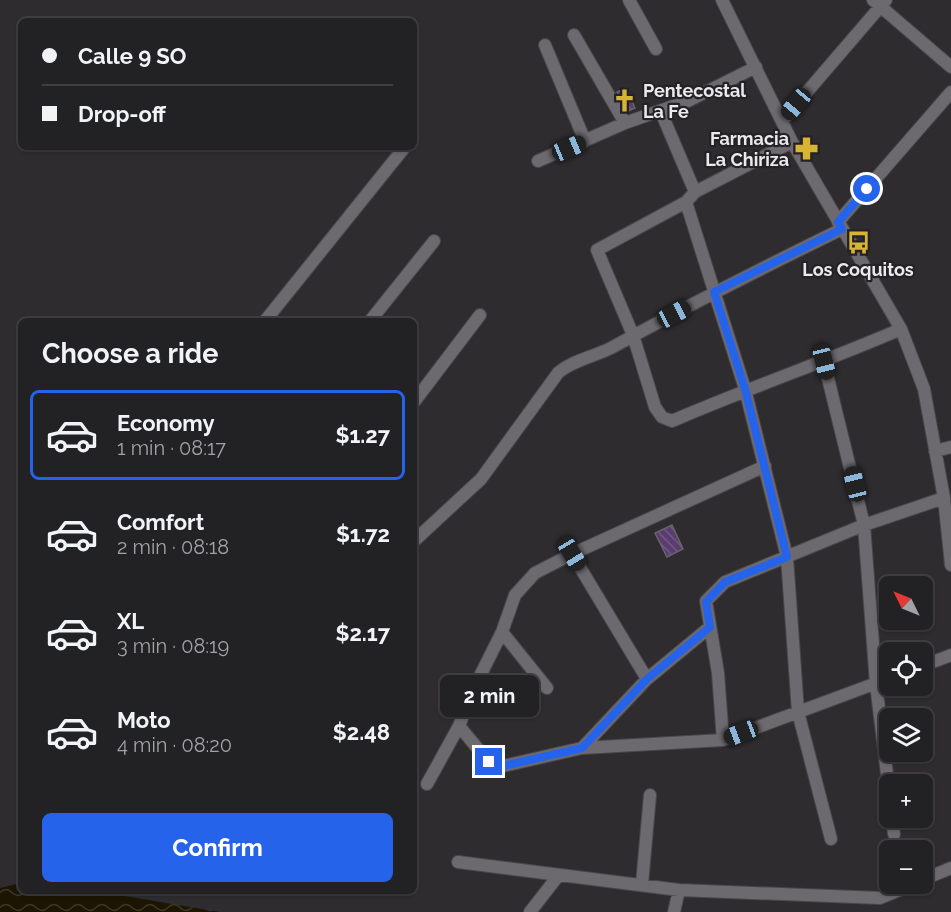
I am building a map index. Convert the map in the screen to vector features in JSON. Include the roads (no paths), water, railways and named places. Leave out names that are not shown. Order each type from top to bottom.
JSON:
[{"type":"street","points":[[629,0],[656,49]]},
{"type":"street","points":[[722,0],[792,142],[901,329],[924,389],[944,498],[951,566]]},
{"type":"street","points":[[782,121],[880,2],[951,67]]},
{"type":"street","points":[[574,35],[626,123]]},
{"type":"street","points":[[545,45],[585,141]]},
{"type":"street","points":[[538,161],[626,123],[661,112],[756,67]]},
{"type":"street","points":[[417,538],[481,479],[558,373],[567,365],[591,359],[840,225],[951,92]]},
{"type":"street","points":[[661,112],[695,192]]},
{"type":"street","points":[[792,142],[695,192],[686,202],[597,250],[633,335],[655,407],[662,417],[672,421],[745,389],[824,362],[901,329]]},
{"type":"street","points":[[267,318],[402,150]]},
{"type":"street","points":[[686,202],[745,389],[787,557],[798,712],[831,838]]},
{"type":"street","points":[[372,318],[434,240]]},
{"type":"street","points":[[417,398],[480,315]]},
{"type":"street","points":[[824,362],[864,525],[876,684],[887,774]]},
{"type":"street","points":[[935,451],[951,447]]},
{"type":"street","points":[[427,784],[459,726],[474,688],[502,632],[515,595],[535,573],[765,466]]},
{"type":"street","points":[[723,740],[718,673],[706,602],[725,582],[864,525],[944,498]]},
{"type":"street","points":[[572,554],[647,679]]},
{"type":"street","points":[[582,748],[647,679],[710,627]]},
{"type":"street","points":[[502,632],[547,688]]},
{"type":"street","points":[[933,662],[951,655]]},
{"type":"street","points":[[459,726],[489,762],[503,766],[582,748],[723,740],[879,683]]},
{"type":"street","points":[[642,884],[650,795]]},
{"type":"street","points":[[893,828],[894,834]]},
{"type":"street","points":[[458,862],[679,890],[880,898],[890,894]]},
{"type":"street","points":[[933,875],[951,868]]},
{"type":"street","points":[[530,912],[558,876]]},
{"type":"street","points":[[674,912],[679,890]]},
{"type":"water","points":[[18,884],[18,894],[113,894],[220,912],[0,912],[0,888]]},
{"type":"place","name":"Pentecostal La Fe","points":[[625,100]]},
{"type":"place","name":"Farmacia La Chiriza","points":[[807,148]]},
{"type":"place","name":"Los Coquitos","points":[[858,243]]}]
